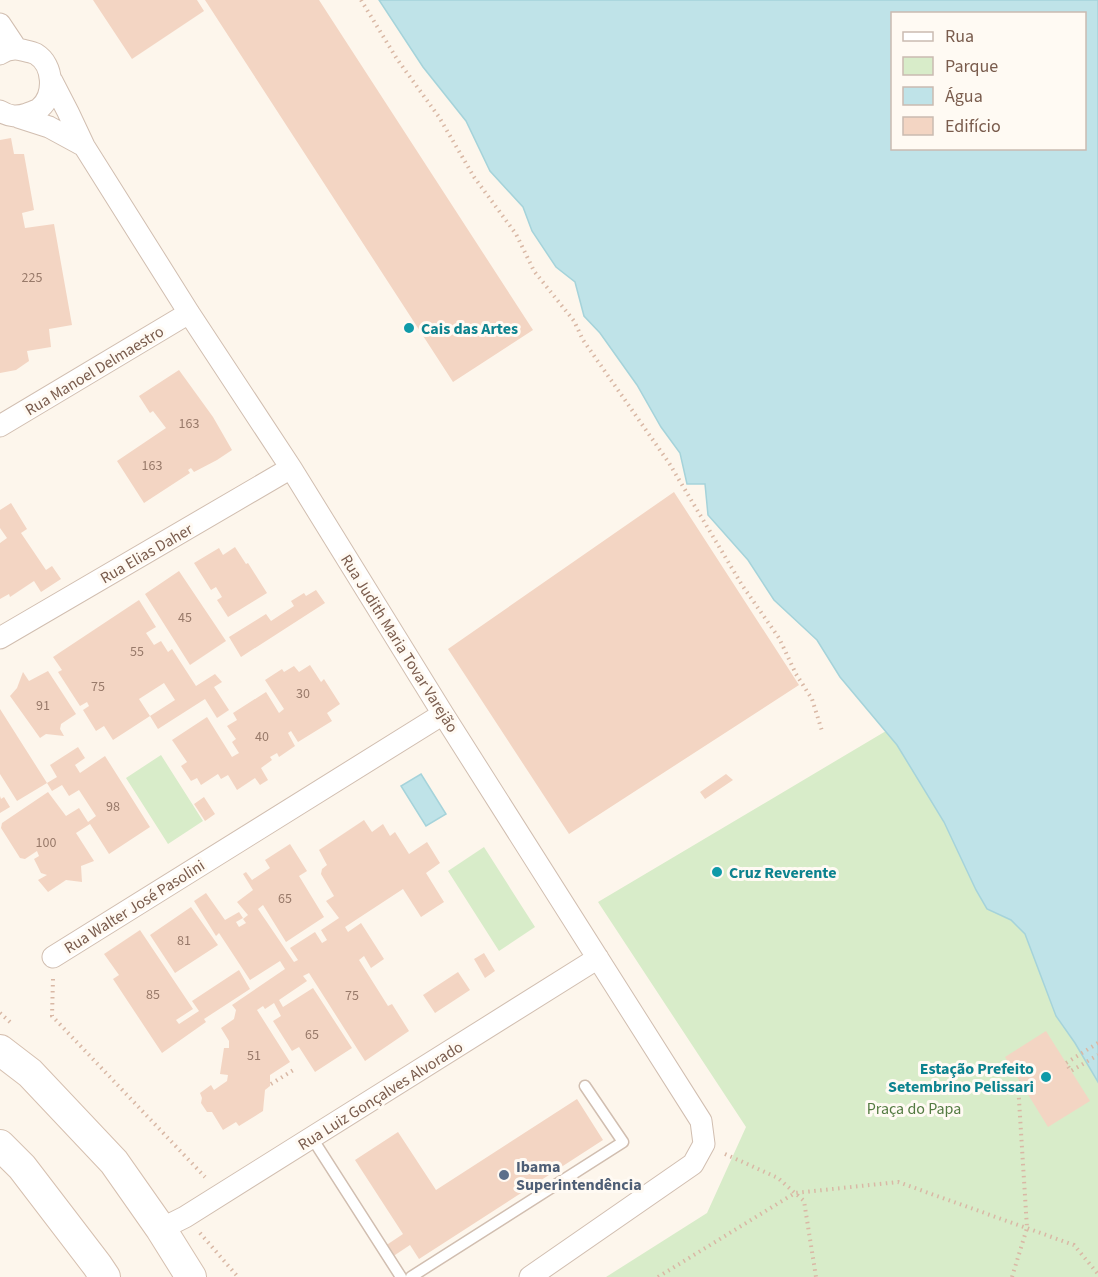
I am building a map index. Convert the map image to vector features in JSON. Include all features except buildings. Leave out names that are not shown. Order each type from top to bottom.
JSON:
[{"type":"main road","points":[[0,1050],[30,1073],[173,1223],[191,1277]]},
{"type":"main road","points":[[0,1145],[22,1167],[105,1277]]},
{"type":"street","points":[[0,24],[8,51]]},
{"type":"street","name":"Rua Judith Maria Tovar Varejão","points":[[8,51],[36,54],[44,62],[51,81],[84,146],[189,313],[291,468],[443,714],[701,1120],[704,1144]]},
{"type":"street","points":[[9,114],[39,110],[47,100],[51,81]]},
{"type":"street","name":"Rua Judith Maria Tovar Varejão","points":[[9,114],[49,127],[84,146]]},
{"type":"street","name":"Rua Manoel Delmaestro","points":[[0,426],[189,313]]},
{"type":"street","name":"Rua Elias Daher","points":[[0,638],[291,468]]},
{"type":"street","name":"Rua Walter José Pasolini","points":[[53,957],[443,714]]},
{"type":"street","name":"Rua Luiz Gonçalves Alvorado","points":[[173,1223],[598,958]]},
{"type":"street","points":[[530,1277],[693,1164],[704,1144]]},
{"type":"lane","points":[[411,1277],[622,1142],[585,1086]]},
{"type":"lane","points":[[312,1137],[400,1277]]},
{"type":"path","points":[[361,0],[397,59],[439,117],[474,177],[516,234],[534,271],[574,321],[583,340],[669,463],[742,585],[779,638],[796,674],[812,699],[822,731]]},
{"type":"path","name":"Rua Walter José Pasolini","points":[[53,957],[52,1016],[221,1194]]},
{"type":"path","points":[[1098,1043],[1066,1063],[1071,1071],[1098,1055]]},
{"type":"path","points":[[271,1084],[295,1069]]},
{"type":"path","points":[[1012,1277],[1027,1228],[1018,1084],[1021,1082]]},
{"type":"path","points":[[704,1144],[778,1178],[804,1201],[816,1277]]},
{"type":"path","points":[[658,1277],[795,1193],[898,1182],[1074,1245],[1098,1274]]},
{"type":"path","points":[[173,1223],[238,1277]]},
{"type":"green space","name":"Praça do Papa","points":[[886,731],[944,822],[987,909],[1011,920],[1025,934],[1056,1016],[1098,1082],[1098,1277],[606,1277],[707,1213],[746,1127],[598,902]]},
{"type":"green space","points":[[161,755],[203,821],[168,844],[126,778]]},
{"type":"green space","points":[[484,847],[535,927],[499,951],[448,871]]},
{"type":"water","points":[[379,0],[1098,0],[1098,1082],[1056,1016],[1025,934],[1011,920],[987,909],[944,822],[897,745],[840,677],[817,640],[774,600],[748,560],[708,515],[705,484],[687,484],[680,453],[661,427],[637,385],[600,333],[584,316],[575,282],[556,267],[532,231],[523,207],[490,171],[466,121],[423,67]]},
{"type":"water","points":[[421,774],[446,814],[426,826],[401,786]]},
{"type":"place","name":"Cais das Artes","points":[[409,328]]},
{"type":"place","name":"Cruz Reverente","points":[[717,872]]},
{"type":"place","name":"Estação Prefeito Setembrino Pelissari","points":[[1046,1077]]},
{"type":"place","name":"Ibama Superintendência","points":[[504,1175]]}]
